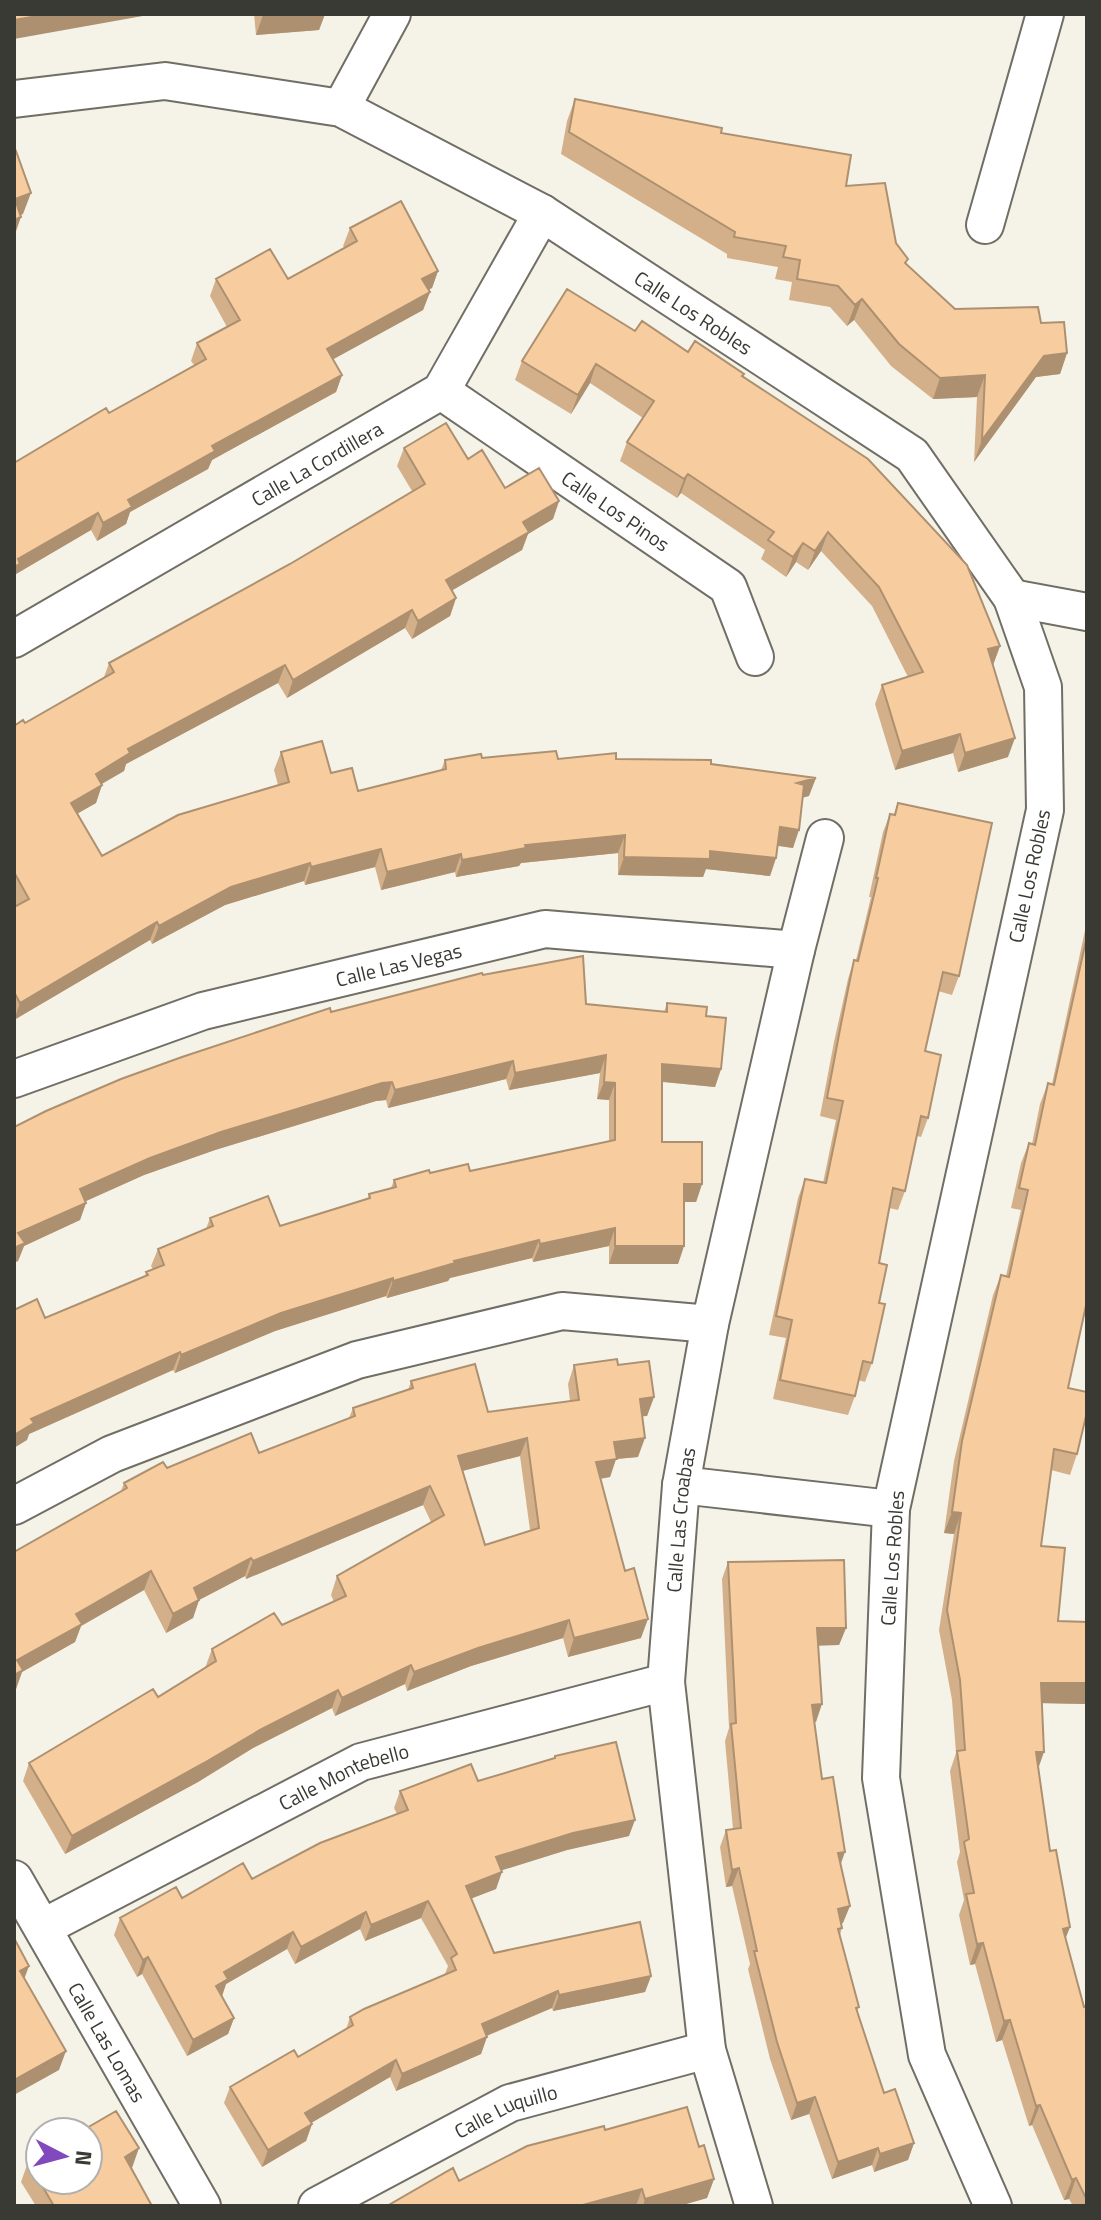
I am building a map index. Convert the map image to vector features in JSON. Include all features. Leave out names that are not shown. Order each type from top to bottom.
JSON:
[{"type":"street","points":[[341,108],[392,14]]},
{"type":"street","points":[[985,225],[1045,14]]},
{"type":"street","name":"Calle Los Robles","points":[[14,99],[165,81],[341,108],[542,213],[912,455],[1012,598],[1043,687],[1045,810],[891,1509],[881,1778],[927,2055],[993,2206]]},
{"type":"street","points":[[441,391],[542,213]]},
{"type":"street","name":"Calle La Cordillera","points":[[14,639],[441,391]]},
{"type":"street","name":"Calle Los Pinos","points":[[441,391],[728,587],[755,657]]},
{"type":"street","points":[[1012,598],[1087,612]]},
{"type":"street","name":"Calle Las Croabas","points":[[754,2206],[707,2050],[666,1682],[681,1485],[710,1324],[796,950],[825,838]]},
{"type":"street","name":"Calle Las Vegas","points":[[14,1079],[203,1011],[545,929],[796,950]]},
{"type":"street","points":[[14,1506],[112,1454],[357,1360],[562,1311],[710,1324]]},
{"type":"street","points":[[681,1485],[891,1509]]},
{"type":"street","name":"Calle Montebello","points":[[44,1927],[361,1762],[666,1682]]},
{"type":"street","name":"Calle Las Lomas","points":[[14,1879],[202,2206]]},
{"type":"street","name":"Calle Luquillo","points":[[317,2206],[510,2103],[707,2050]]},
{"type":"building","points":[[14,14],[49,14],[14,20]]},
{"type":"building","points":[[575,99],[722,128],[721,133],[851,155],[846,186],[885,183],[896,243],[908,259],[905,263],[955,309],[1038,307],[1041,323],[1064,322],[1067,353],[1044,356],[982,440],[985,375],[940,378],[899,344],[862,299],[855,305],[838,286],[797,279],[800,260],[783,257],[786,246],[734,237],[735,232],[569,132]]},
{"type":"building","points":[[14,152],[31,193],[15,199],[21,217],[14,220]]},
{"type":"building","points":[[401,201],[438,271],[422,279],[430,292],[327,349],[342,375],[212,446],[215,451],[128,500],[132,507],[103,523],[98,513],[18,559],[20,564],[14,567],[14,463],[106,408],[109,413],[206,359],[197,343],[240,320],[216,279],[270,249],[288,279],[357,241],[350,228]]},
{"type":"building","points":[[567,289],[635,331],[642,321],[688,352],[695,341],[744,374],[742,376],[868,459],[967,565],[1000,646],[988,649],[1015,738],[965,753],[960,734],[902,751],[882,685],[923,672],[879,587],[828,532],[815,551],[803,543],[793,557],[768,540],[774,532],[688,474],[684,479],[627,442],[654,401],[596,364],[578,395],[522,361]]},
{"type":"building","points":[[446,423],[468,459],[482,450],[505,488],[539,468],[559,501],[523,522],[529,532],[446,580],[456,598],[418,621],[412,610],[293,680],[285,665],[128,749],[130,753],[96,774],[102,785],[71,803],[102,856],[178,815],[289,782],[281,752],[322,741],[331,773],[352,768],[358,791],[446,769],[445,760],[481,754],[482,758],[556,751],[558,759],[616,753],[616,759],[711,760],[711,764],[816,778],[797,783],[804,785],[799,830],[780,827],[776,858],[710,851],[710,859],[624,857],[625,835],[525,845],[526,848],[462,860],[461,854],[387,872],[381,849],[311,867],[310,863],[231,887],[159,926],[157,922],[20,1003],[14,992],[14,907],[29,899],[14,872],[14,726],[23,720],[25,723],[114,672],[109,663],[290,564],[425,484],[404,448]]},
{"type":"building","points":[[898,803],[992,823],[959,976],[943,972],[925,1051],[941,1055],[928,1118],[921,1116],[905,1191],[893,1188],[879,1263],[887,1265],[879,1303],[885,1304],[872,1363],[863,1361],[855,1396],[780,1380],[792,1320],[776,1316],[805,1179],[826,1183],[843,1101],[827,1098],[841,1024],[854,960],[858,961],[878,878],[890,814],[895,815]]},
{"type":"building","points":[[1087,936],[1087,1301],[1068,1388],[1087,1392],[1087,1412],[1077,1454],[1054,1449],[1041,1546],[1065,1548],[1058,1621],[1087,1622],[1087,1683],[1041,1683],[1044,1752],[1036,1752],[1050,1851],[1056,1850],[1070,1927],[1063,1929],[1084,2007],[1087,2006],[1087,2200],[1076,2178],[1072,2180],[1040,2105],[1036,2106],[1010,2020],[1004,2021],[983,1943],[977,1944],[966,1894],[974,1893],[964,1842],[969,1839],[957,1751],[965,1750],[960,1680],[947,1610],[961,1513],[952,1512],[962,1441],[1001,1275],[1009,1277],[1028,1190],[1019,1188],[1029,1143],[1035,1145],[1048,1083],[1054,1085]]},
{"type":"building","points":[[583,956],[586,1004],[667,1012],[667,1003],[707,1007],[706,1016],[726,1018],[721,1069],[662,1064],[662,1142],[702,1142],[702,1184],[684,1184],[684,1246],[615,1246],[615,1228],[540,1244],[539,1240],[454,1261],[393,1281],[393,1278],[281,1313],[181,1355],[180,1352],[31,1419],[34,1423],[14,1435],[14,1310],[37,1299],[45,1318],[148,1275],[146,1272],[164,1265],[158,1249],[213,1226],[210,1218],[268,1196],[280,1226],[370,1198],[369,1194],[396,1187],[394,1180],[429,1170],[430,1173],[468,1164],[470,1171],[615,1140],[615,1083],[604,1082],[606,1055],[515,1073],[513,1061],[395,1090],[392,1082],[382,1083],[221,1132],[150,1158],[80,1189],[86,1203],[18,1233],[25,1243],[14,1248],[14,1127],[121,1079],[330,1008],[331,1012],[482,973]]},
{"type":"building","points":[[617,1359],[618,1365],[649,1361],[654,1397],[640,1399],[645,1438],[614,1442],[617,1459],[596,1462],[625,1571],[634,1568],[648,1619],[574,1638],[569,1620],[414,1672],[411,1665],[342,1698],[338,1690],[260,1730],[72,1836],[29,1763],[153,1689],[158,1697],[216,1661],[212,1649],[274,1613],[282,1625],[346,1596],[337,1576],[444,1515],[430,1486],[253,1561],[251,1558],[194,1588],[199,1600],[173,1614],[151,1571],[76,1614],[82,1624],[17,1660],[23,1670],[14,1675],[14,1552],[127,1488],[124,1483],[163,1462],[167,1468],[251,1433],[259,1453],[355,1416],[353,1408],[413,1388],[411,1381],[475,1364],[488,1412],[579,1400],[574,1365]],"holes":[[[527,1438],[539,1528],[485,1545],[458,1456]]]},
{"type":"building","points":[[844,1560],[846,1628],[817,1628],[822,1704],[812,1705],[822,1779],[833,1777],[845,1852],[838,1853],[850,1906],[838,1909],[842,1928],[838,1929],[859,2007],[856,2008],[884,2093],[895,2089],[914,2143],[880,2154],[878,2148],[838,2162],[815,2097],[797,2103],[777,2042],[754,1951],[757,1951],[739,1868],[732,1870],[726,1830],[741,1828],[731,1724],[736,1723],[728,1562]]},
{"type":"building","points":[[616,1742],[635,1820],[573,1833],[496,1857],[502,1872],[466,1886],[494,1953],[640,1922],[651,1976],[559,1995],[558,1991],[482,2024],[487,2037],[402,2074],[396,2060],[305,2113],[312,2124],[268,2150],[230,2087],[294,2050],[298,2057],[353,2025],[350,2017],[364,2009],[456,1970],[451,1958],[457,1954],[428,1901],[371,1925],[366,1912],[301,1947],[293,1932],[224,1972],[228,1979],[216,1986],[234,2018],[193,2040],[148,1957],[143,1960],[120,1918],[176,1887],[182,1898],[243,1863],[252,1879],[320,1843],[408,1810],[400,1791],[471,1764],[478,1781],[555,1756]]},
{"type":"building","points":[[14,1938],[29,1966],[20,1971],[66,2051],[14,2080]]},
{"type":"building","points":[[687,2107],[699,2147],[704,2145],[714,2179],[645,2199],[642,2189],[579,2206],[387,2206],[453,2168],[459,2181],[527,2146],[604,2126],[605,2130]]},
{"type":"building","points":[[116,2111],[139,2148],[125,2157],[152,2206],[54,2206],[48,2196],[104,2196],[104,2118]]}]
